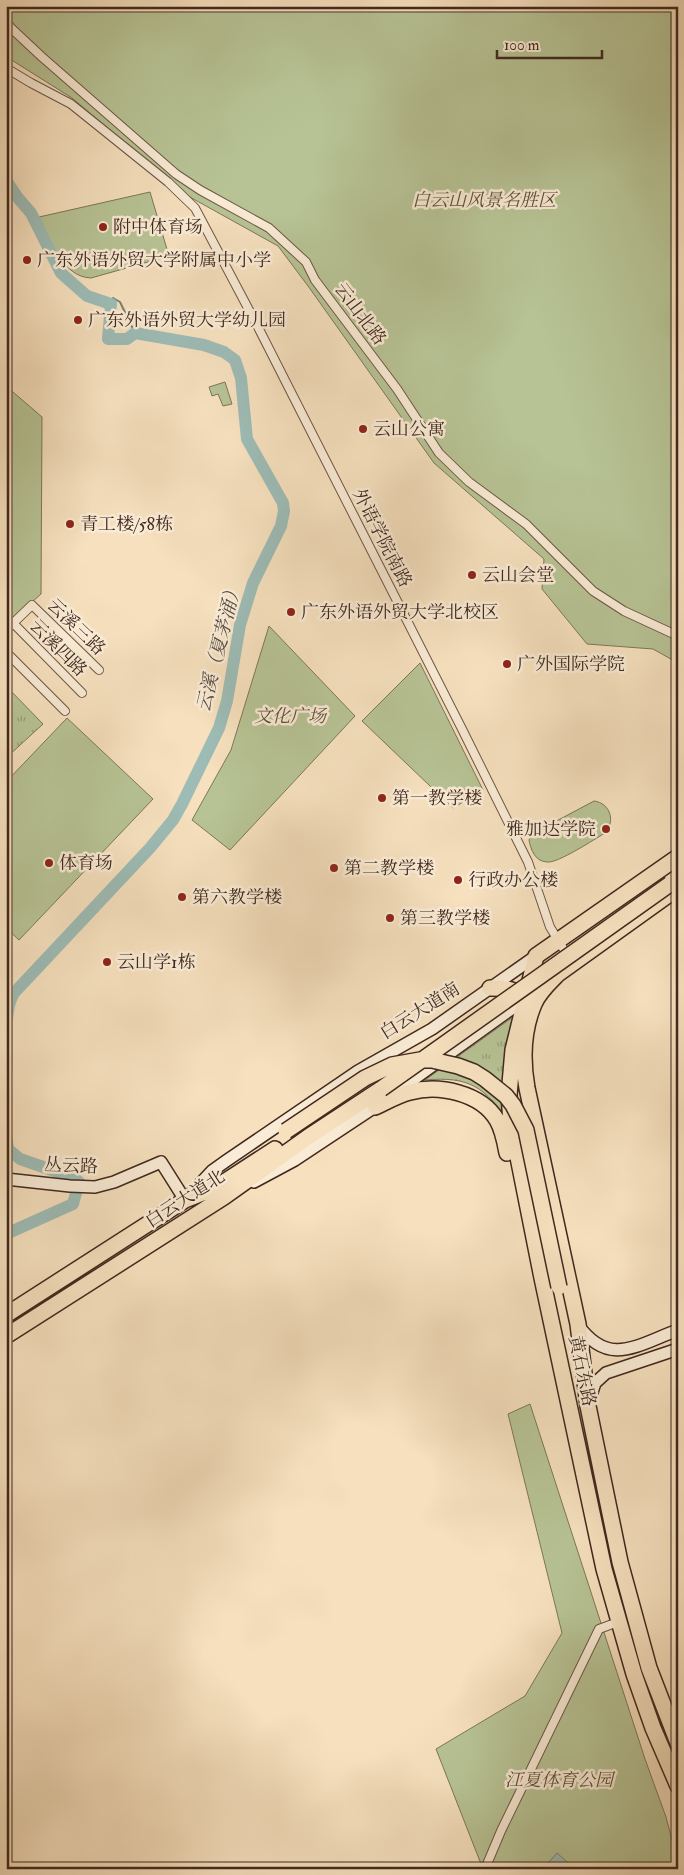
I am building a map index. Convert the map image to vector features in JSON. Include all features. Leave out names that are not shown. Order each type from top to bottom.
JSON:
[{"type":"highway","name":"白云大道南","points":[[536,956],[678,857]]},
{"type":"highway","points":[[558,974],[672,882],[678,868]]},
{"type":"highway","points":[[379,1085],[672,882]]},
{"type":"highway","name":"黄石东路","points":[[536,956],[516,1036],[510,1083],[510,1112],[515,1144],[604,1569],[618,1622],[643,1699],[678,1786]]},
{"type":"highway","name":"黄石东路","points":[[558,974],[534,1003],[531,1014],[524,1061],[528,1088],[578,1324],[588,1406],[630,1602],[649,1668],[678,1743]]},
{"type":"highway","points":[[490,988],[515,991],[525,999],[531,1014]]},
{"type":"highway","points":[[185,1200],[365,1078],[392,1065],[432,1060],[474,1072],[506,1096],[526,1130],[575,1360],[588,1406]]},
{"type":"highway","name":"白云大道北","points":[[6,1336],[232,1192],[379,1085]]},
{"type":"highway","name":"白云大道北","points":[[6,1315],[185,1200],[206,1192],[227,1180],[379,1085]]},
{"type":"highway","points":[[375,1107],[411,1092],[438,1089],[455,1092],[471,1098],[493,1114],[504,1137],[523,1219],[542,1278]]},
{"type":"highway","points":[[515,1144],[520,1135],[528,1132],[533,1134],[540,1142]]},
{"type":"main road","name":"白云大道南","points":[[185,1200],[212,1171],[226,1160],[364,1068],[432,1029],[536,956]]},
{"type":"main road","points":[[232,1192],[267,1176],[295,1160],[375,1107],[558,974]]},
{"type":"main road","points":[[490,988],[506,994],[510,1000],[511,1010]]},
{"type":"main road","name":"丛云路","points":[[11,1180],[86,1187],[108,1184],[161,1162],[185,1200]]},
{"type":"main road","points":[[578,1324],[586,1336],[599,1346],[615,1350],[634,1347],[678,1330]]},
{"type":"main road","points":[[634,1347],[630,1353],[632,1359],[640,1362]]},
{"type":"main road","points":[[588,1406],[592,1389],[606,1373],[678,1348]]},
{"type":"street","name":"云山北路","points":[[6,21],[42,58],[176,174],[269,228],[306,262],[315,280],[397,389],[438,453],[469,482],[526,524],[592,590],[624,611],[678,636]]},
{"type":"street","name":"外语学院南路","points":[[6,68],[71,104],[168,182],[195,208],[306,422],[521,848],[535,880],[550,927],[572,964]]},
{"type":"street","points":[[168,182],[176,174]]},
{"type":"street","name":"云溪三路","points":[[13,624],[32,605],[99,670]]},
{"type":"street","points":[[6,630],[13,624]]},
{"type":"street","name":"云溪四路","points":[[13,624],[82,693]]},
{"type":"street","points":[[6,652],[65,711]]},
{"type":"street","points":[[485,1869],[501,1830],[599,1629],[618,1622]]},
{"type":"green space","name":"白云山风景名胜区","points":[[6,6],[678,6],[678,663],[653,649],[587,644],[542,589],[544,559],[434,463],[278,246],[188,196],[72,98],[10,59],[6,54]]},
{"type":"green space","name":"附中体育场","points":[[150,192],[169,256],[91,278],[81,276],[65,264],[53,246],[39,217]]},
{"type":"green space","points":[[225,382],[232,404],[223,406],[218,394],[212,396],[209,387]]},
{"type":"green space","points":[[6,386],[42,417],[41,594],[6,625]]},
{"type":"green space","name":"文化广场","points":[[269,626],[355,716],[230,850],[192,820],[231,750]]},
{"type":"green space","points":[[420,663],[483,790],[453,808],[362,721]]},
{"type":"green space","points":[[6,686],[43,724],[6,758]]},
{"type":"green space","name":"体育场","points":[[67,718],[153,799],[19,940],[6,928],[6,782]]},
{"type":"green space","points":[[594,801],[604,805],[610,813],[610,823],[605,833],[560,859],[548,862],[537,858],[532,851],[529,840],[532,834]]},
{"type":"green space","points":[[513,1017],[504,1064],[503,1085],[509,1124],[492,1101],[475,1087],[465,1082],[453,1080],[425,1080]]},
{"type":"green space","name":"江夏体育公园","points":[[530,1404],[645,1759],[666,1817],[678,1869],[483,1869],[436,1749],[525,1696],[562,1633],[508,1414]]},
{"type":"water","points":[[557,1853],[575,1869],[543,1869]]},
{"type":"waterway","name":"云溪（夏茅涌）","points":[[6,180],[31,213],[61,273],[87,296],[111,304],[108,339],[127,339],[135,333],[204,345],[224,352],[235,360],[241,378],[247,439],[283,503],[284,511],[281,526],[253,583],[240,625],[227,701],[219,728],[182,804],[173,820],[150,848],[14,993],[8,1010],[6,1071]]},
{"type":"waterway","points":[[111,304],[113,298],[120,302],[135,333]]},
{"type":"waterway","points":[[6,1135],[8,1149],[20,1159],[75,1178],[79,1182],[73,1204],[6,1234]]},
{"type":"place","name":"附中体育场","points":[[103,227]]},
{"type":"place","name":"广东外语外贸大学附属中小学","points":[[27,260]]},
{"type":"place","name":"广东外语外贸大学幼儿园","points":[[78,320]]},
{"type":"place","name":"云山公寓","points":[[363,429]]},
{"type":"place","name":"青工楼/58栋","points":[[70,524]]},
{"type":"place","name":"云山会堂","points":[[472,575]]},
{"type":"place","name":"广东外语外贸大学北校区","points":[[291,612]]},
{"type":"place","name":"广外国际学院","points":[[507,664]]},
{"type":"place","name":"第一教学楼","points":[[382,798]]},
{"type":"place","name":"雅加达学院","points":[[606,829]]},
{"type":"place","name":"体育场","points":[[49,863]]},
{"type":"place","name":"第二教学楼","points":[[334,868]]},
{"type":"place","name":"行政办公楼","points":[[458,880]]},
{"type":"place","name":"第六教学楼","points":[[182,897]]},
{"type":"place","name":"第三教学楼","points":[[390,918]]},
{"type":"place","name":"云山学1栋","points":[[107,962]]}]
